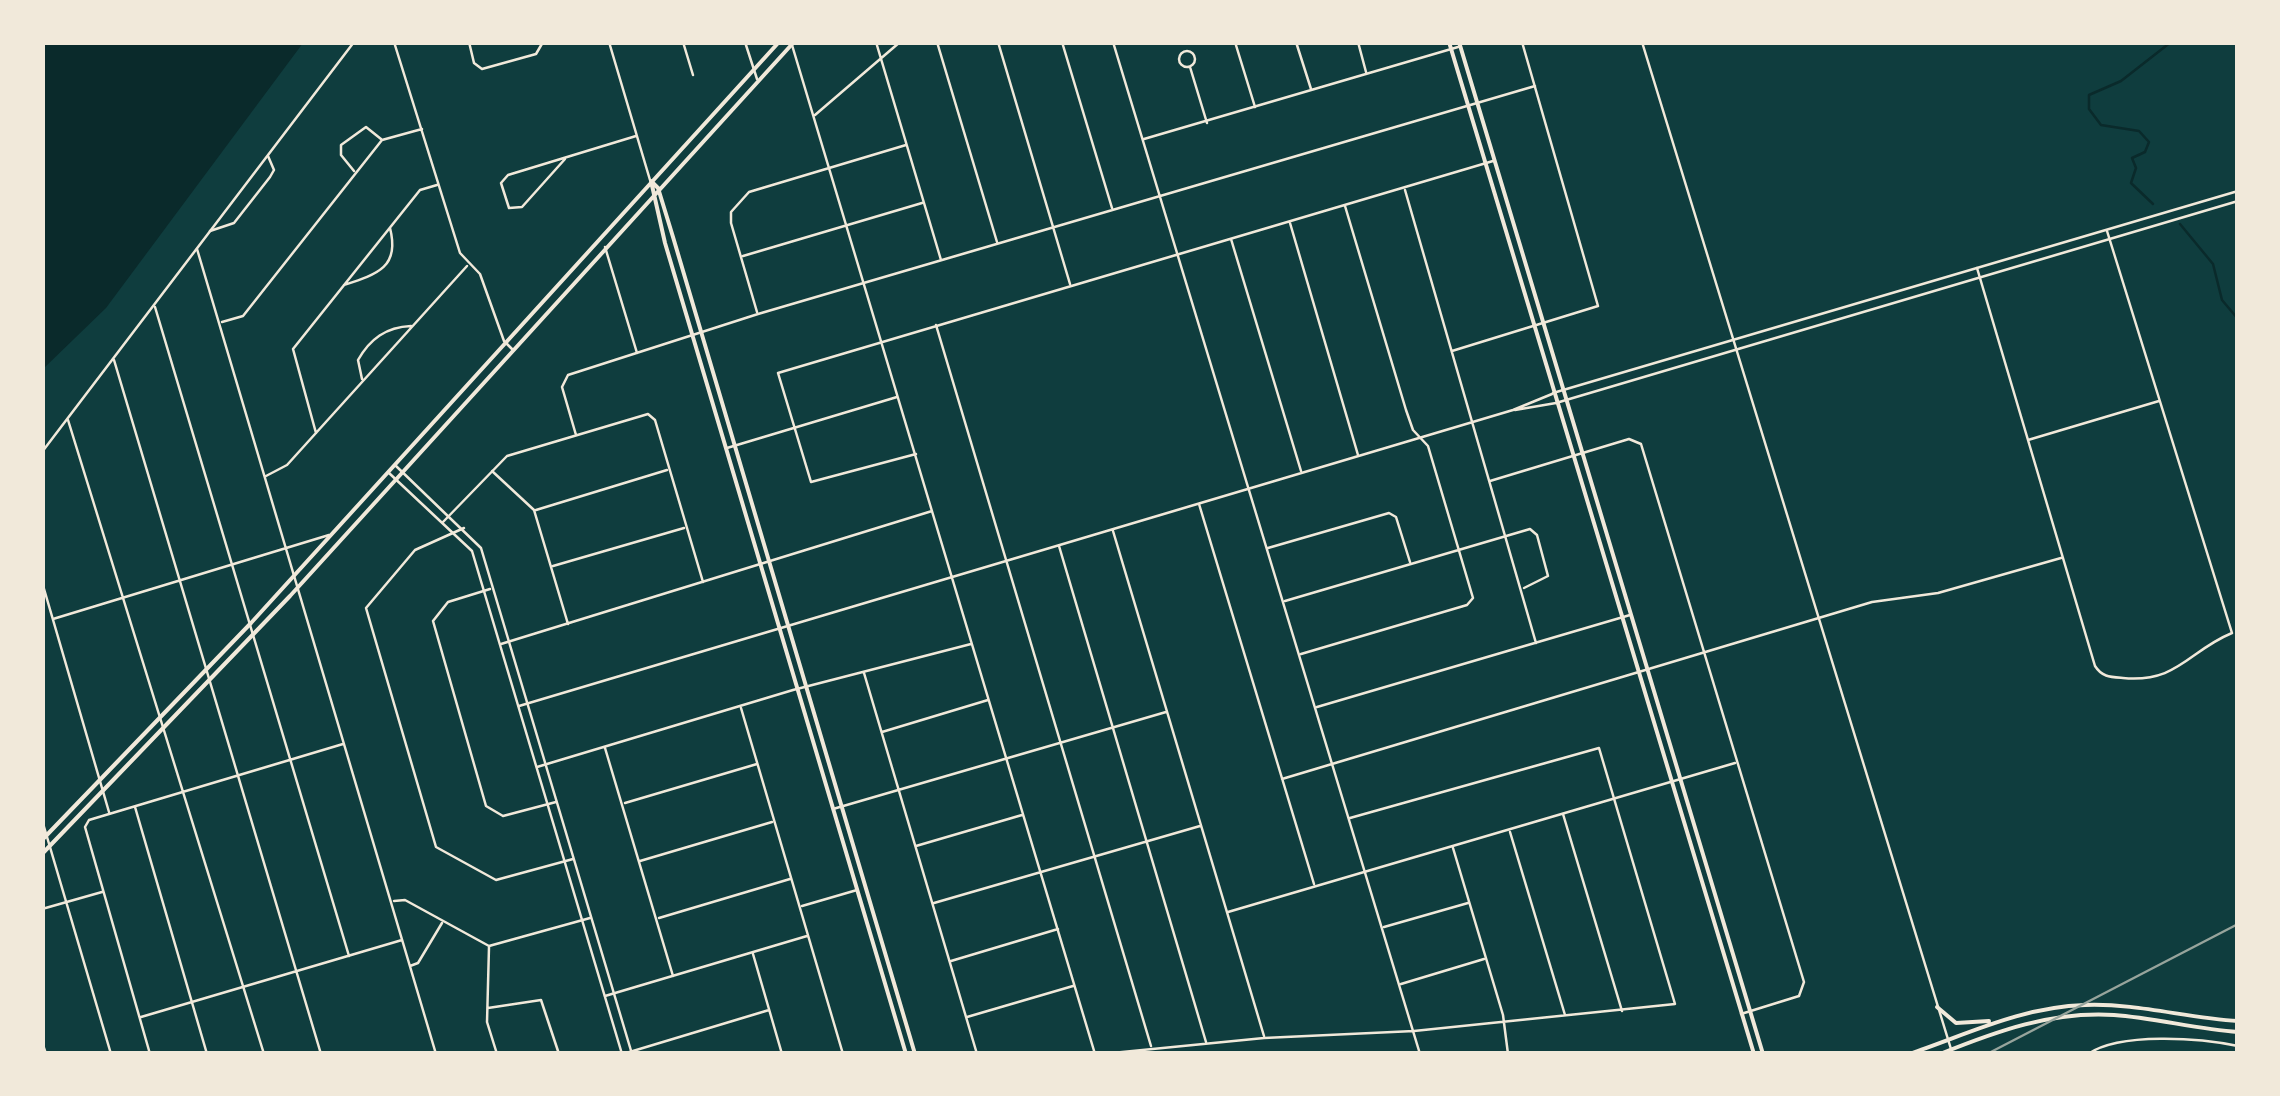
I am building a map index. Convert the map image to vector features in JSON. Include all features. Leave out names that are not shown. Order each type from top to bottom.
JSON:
[{"type":"main road","points":[[45,838],[251,624],[779,42]]},
{"type":"main road","points":[[42,854],[254,636],[792,43]]},
{"type":"main road","points":[[1460,44],[1762,1054]]},
{"type":"main road","points":[[1450,46],[1754,1054]]},
{"type":"main road","points":[[651,181],[658,188],[702,332],[915,1054]]},
{"type":"main road","points":[[651,181],[652,196],[906,1054]]},
{"type":"main road","points":[[1938,1007],[1956,1022],[1994,1021],[2087,1004],[2238,1021]]},
{"type":"main road","points":[[1940,1054],[2018,1025],[2072,1016],[2127,1017],[2238,1032]]},
{"type":"main road","points":[[1908,1054],[1994,1021]]},
{"type":"street","points":[[42,452],[354,42]]},
{"type":"street","points":[[394,42],[460,253],[480,274],[504,342],[512,349]]},
{"type":"street","points":[[468,42],[474,62],[482,70],[536,54],[542,42]]},
{"type":"street","points":[[609,42],[651,181]]},
{"type":"street","points":[[683,42],[693,74]]},
{"type":"street","points":[[745,42],[758,80]]},
{"type":"street","points":[[876,42],[941,260]]},
{"type":"street","points":[[814,116],[900,42]]},
{"type":"street","points":[[937,42],[997,244]]},
{"type":"street","points":[[998,42],[1070,284]]},
{"type":"street","points":[[1062,42],[1112,209]]},
{"type":"street","points":[[1113,42],[1420,1054]]},
{"type":"street","points":[[1235,42],[1256,108]]},
{"type":"street","points":[[1296,42],[1311,90]]},
{"type":"street","points":[[1358,42],[1367,74]]},
{"type":"street","points":[[1452,351],[1598,306],[1522,42]]},
{"type":"street","points":[[1642,42],[1951,1049]]},
{"type":"street","points":[[792,43],[1095,1054]]},
{"type":"street","points":[[1142,140],[1460,44]]},
{"type":"street","points":[[1190,66],[1206,122]]},
{"type":"street","points":[[576,434],[562,380],[758,314],[1535,86]]},
{"type":"street","points":[[355,172],[341,155],[341,145],[366,127],[382,140]]},
{"type":"street","points":[[220,323],[242,316],[382,140],[423,129]]},
{"type":"street","points":[[565,159],[522,207],[508,208],[501,186],[503,178],[637,136]]},
{"type":"street","points":[[758,314],[730,216],[745,195],[906,145]]},
{"type":"street","points":[[209,232],[234,223],[270,177],[274,170],[268,154]]},
{"type":"street","points":[[916,454],[811,482],[777,378],[780,370],[1494,161]]},
{"type":"street","points":[[316,433],[292,351],[420,190],[438,184]]},
{"type":"street","points":[[1404,188],[1536,643]]},
{"type":"street","points":[[519,706],[1421,438],[1563,390],[2238,191]]},
{"type":"street","points":[[1513,410],[1566,400],[2238,201]]},
{"type":"street","points":[[741,257],[924,202]]},
{"type":"street","points":[[1299,655],[1470,603],[1473,595],[1428,446],[1406,410],[1344,205]]},
{"type":"street","points":[[1290,220],[1358,457]]},
{"type":"street","points":[[343,285],[373,274],[392,258],[395,249],[389,226]]},
{"type":"street","points":[[1977,268],[2095,666],[2100,674],[2113,678],[2165,674],[2232,632],[2107,230]]},
{"type":"street","points":[[1231,238],[1302,473]]},
{"type":"street","points":[[604,247],[638,354]]},
{"type":"street","points":[[197,248],[436,1054]]},
{"type":"street","points":[[265,476],[287,465],[469,264]]},
{"type":"street","points":[[154,306],[349,956]]},
{"type":"street","points":[[936,324],[1152,1049]]},
{"type":"street","points":[[362,381],[358,360],[370,343],[397,327],[413,326]]},
{"type":"street","points":[[114,360],[321,1054]]},
{"type":"street","points":[[726,448],[898,396]]},
{"type":"street","points":[[2028,440],[2160,400]]},
{"type":"street","points":[[443,522],[491,470],[514,453],[651,415],[704,584]]},
{"type":"street","points":[[68,418],[161,731],[264,1054]]},
{"type":"street","points":[[1490,482],[1635,439],[1641,444],[1804,982],[1802,994],[1741,1014]]},
{"type":"street","points":[[394,465],[482,548],[632,1052]]},
{"type":"street","points":[[534,510],[670,469]]},
{"type":"street","points":[[491,470],[534,510],[568,624]]},
{"type":"street","points":[[388,472],[472,551],[622,1054],[770,1010]]},
{"type":"street","points":[[1199,503],[1314,885]]},
{"type":"street","points":[[500,644],[933,511]]},
{"type":"street","points":[[1267,548],[1389,512],[1396,517],[1411,564]]},
{"type":"street","points":[[552,567],[687,527]]},
{"type":"street","points":[[464,528],[457,535],[415,550],[366,608],[436,846],[496,880],[574,859]]},
{"type":"street","points":[[1113,529],[1264,1038]]},
{"type":"street","points":[[1283,602],[1530,529],[1537,535],[1548,576],[1543,582],[1522,588]]},
{"type":"street","points":[[53,619],[333,534]]},
{"type":"street","points":[[1058,545],[1206,1043]]},
{"type":"street","points":[[1282,778],[1881,600],[1938,594],[2062,557]]},
{"type":"street","points":[[42,582],[110,814]]},
{"type":"street","points":[[494,588],[448,602],[433,622],[486,806],[504,816],[557,802]]},
{"type":"street","points":[[1315,708],[1630,615]]},
{"type":"street","points":[[537,767],[807,686],[973,644]]},
{"type":"street","points":[[864,673],[977,1054]]},
{"type":"street","points":[[882,732],[989,699]]},
{"type":"street","points":[[740,707],[844,1054]]},
{"type":"street","points":[[834,809],[1167,711]]},
{"type":"street","points":[[150,1054],[85,827],[89,820],[344,743]]},
{"type":"street","points":[[605,746],[673,976]]},
{"type":"street","points":[[1102,1054],[1622,1012],[1670,1007],[1676,997],[1603,753],[1595,746],[1350,818]]},
{"type":"street","points":[[1228,912],[1737,762]]},
{"type":"street","points":[[622,804],[758,764]]},
{"type":"street","points":[[134,807],[207,1054]]},
{"type":"street","points":[[1563,814],[1622,1012]]},
{"type":"street","points":[[916,846],[1024,815]]},
{"type":"street","points":[[42,820],[111,1054]]},
{"type":"street","points":[[639,861],[775,822]]},
{"type":"street","points":[[932,903],[1202,825]]},
{"type":"street","points":[[1509,830],[1565,1017]]},
{"type":"street","points":[[1453,846],[1486,958],[1508,1054]]},
{"type":"street","points":[[656,918],[792,878]]},
{"type":"street","points":[[801,907],[857,890]]},
{"type":"street","points":[[42,910],[102,892]]},
{"type":"street","points":[[391,901],[405,900],[489,946],[592,917]]},
{"type":"street","points":[[1382,928],[1470,903]]},
{"type":"street","points":[[410,966],[418,964],[443,922]]},
{"type":"street","points":[[950,961],[1058,929]]},
{"type":"street","points":[[605,996],[808,936]]},
{"type":"street","points":[[140,1017],[402,940]]},
{"type":"street","points":[[489,946],[488,1008],[497,1054]]},
{"type":"street","points":[[753,953],[782,1054]]},
{"type":"street","points":[[1400,984],[1486,958]]},
{"type":"street","points":[[967,1017],[1074,986]]},
{"type":"street","points":[[488,1008],[540,1000],[560,1054]]},
{"type":"street","points":[[2088,1054],[2121,1040],[2238,1046]]},
{"type":"street","points":[[42,1042],[46,1054]]},
{"type":"water","points":[[43,42],[303,43],[106,308],[43,369]]},
{"type":"waterway","points":[[2153,204],[2131,183],[2136,168],[2132,158],[2145,152],[2149,142],[2139,131],[2101,125],[2089,109],[2089,95],[2121,81],[2171,42]]},
{"type":"waterway","points":[[2180,224],[2213,264],[2222,300],[2238,319]]},
{"type":"railway","points":[[1987,1054],[2238,924]]}]
